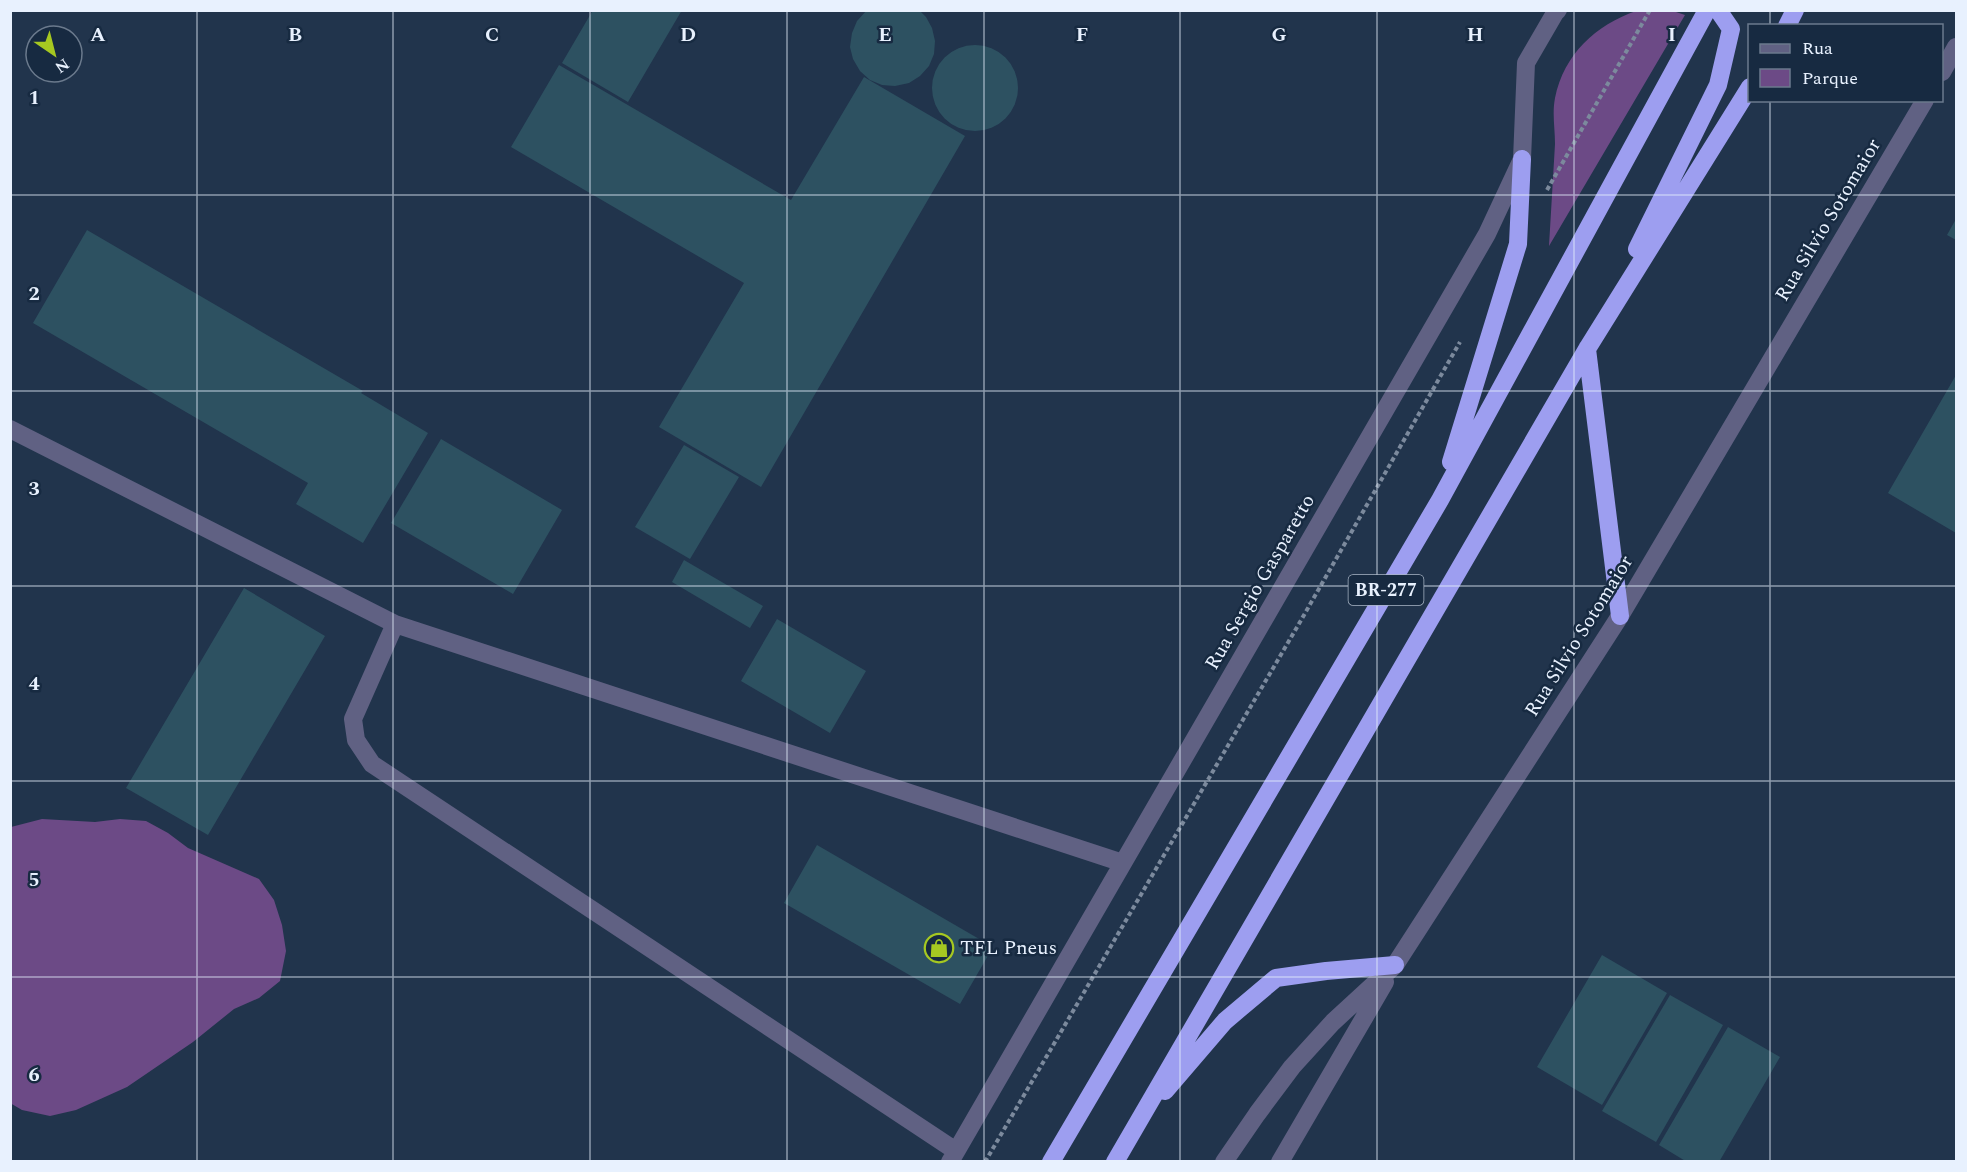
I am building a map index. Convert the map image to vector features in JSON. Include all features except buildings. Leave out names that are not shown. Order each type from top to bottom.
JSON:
[{"type":"highway","name":"BR-277","points":[[1051,1161],[1440,500],[1707,10]]},
{"type":"highway","points":[[1620,615],[1587,349],[1718,85],[1731,29],[1718,10]]},
{"type":"highway","points":[[1788,24],[1795,10]]},
{"type":"highway","name":"BR-277","points":[[1115,1161],[1587,349],[1748,89]]},
{"type":"highway","points":[[1440,500],[1518,244],[1522,159]]},
{"type":"highway","points":[[1135,1127],[1225,1021],[1276,978],[1395,965]]},
{"type":"street","name":"Rua Sergio Gasparetto","points":[[953,1156],[1487,234],[1522,159],[1526,63],[1558,10]]},
{"type":"street","points":[[1943,69],[1956,47]]},
{"type":"street","name":"Rua Silvio Sotomaior","points":[[1224,1161],[1292,1067],[1333,1022],[1395,965],[1620,615],[1924,102]]},
{"type":"street","points":[[10,429],[395,624],[1123,863]]},
{"type":"street","points":[[395,624],[354,719],[357,740],[372,764],[953,1156]]},
{"type":"street","points":[[1280,1161],[1395,965]]},
{"type":"path","points":[[1541,200],[1650,10]]},
{"type":"path","points":[[985,1161],[1300,622],[1465,333]]},
{"type":"green space","points":[[1636,11],[1673,11],[1685,15],[1549,246],[1555,144],[1554,110],[1559,82],[1574,55],[1584,43],[1608,24]]},
{"type":"green space","points":[[42,819],[95,822],[120,819],[146,821],[168,833],[188,848],[259,879],[274,900],[282,925],[286,951],[280,981],[259,998],[234,1009],[193,1042],[127,1087],[76,1110],[50,1116],[22,1110],[10,1103],[11,827]]},
{"type":"place","name":"TFL Pneus","points":[[939,948]]}]
